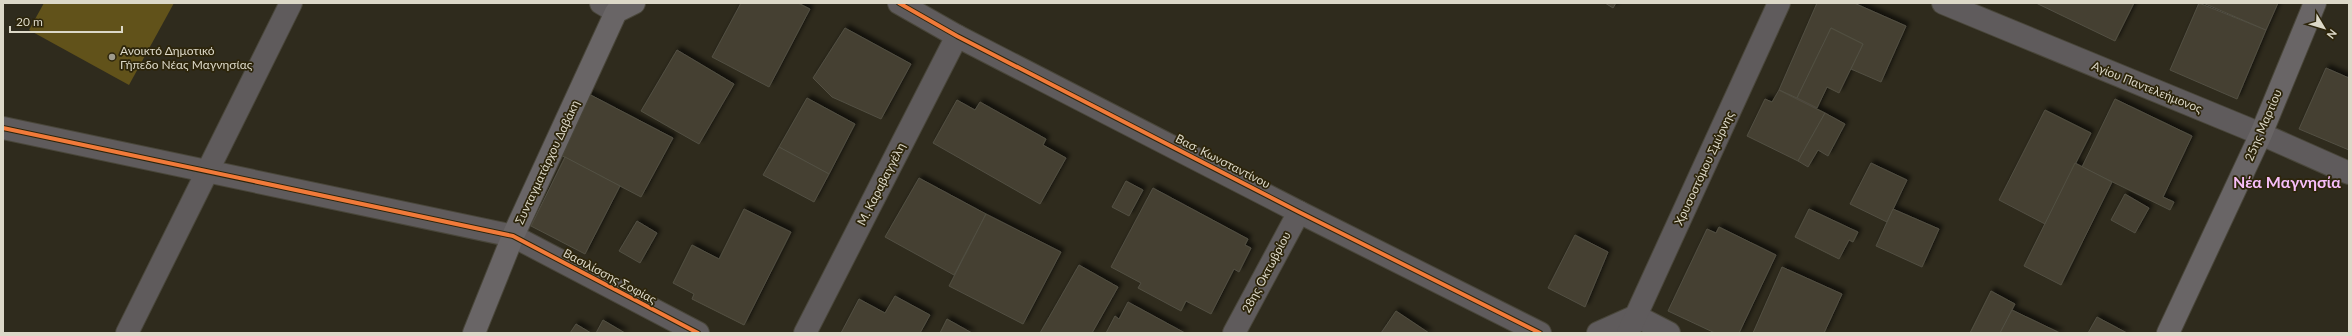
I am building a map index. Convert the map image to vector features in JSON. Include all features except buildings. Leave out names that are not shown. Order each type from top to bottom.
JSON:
[{"type":"street","points":[[127,333],[206,170],[291,3]]},
{"type":"street","name":"Βασ. Κωνσταντίνου","points":[[899,3],[957,36],[1298,212],[1540,333]]},
{"type":"street","name":"Χρυσοστόμου Σμύρνης","points":[[1632,325],[1779,3]]},
{"type":"street","name":"Αγίου Παντελεήμονος","points":[[1943,3],[2261,134],[2349,173]]},
{"type":"street","name":"25ης Μαρτίου","points":[[2168,333],[2261,134],[2315,3]]},
{"type":"street","name":"Συνταγματάρχου Δαβάκη","points":[[474,333],[513,236],[617,6]]},
{"type":"street","name":"Μ. Καραβαγγέλη","points":[[805,333],[957,36]]},
{"type":"street","name":"Βασιλίσσης Σοφίας","points":[[3,128],[513,236],[698,333]]},
{"type":"street","name":"28ης Οκτωβρίου","points":[[1234,333],[1298,212]]},
{"type":"street","points":[[1598,333],[1632,325],[1669,333]]},
{"type":"shaded area","name":"Ανοικτό Δημοτικό Γήπεδο Νέας Μαγνησίας","points":[[44,3],[174,3],[129,85],[29,30]]},
{"type":"cycle path","points":[[899,3],[957,36],[1299,212],[1540,333]]},
{"type":"cycle path","points":[[3,128],[513,236],[698,333]]},
{"type":"place","name":"Ανοικτό Δημοτικό Γήπεδο Νέας Μαγνησίας","points":[[112,57]]},
{"type":"district","name":"Νέα Μαγνησία","points":[[2287,181]]}]
